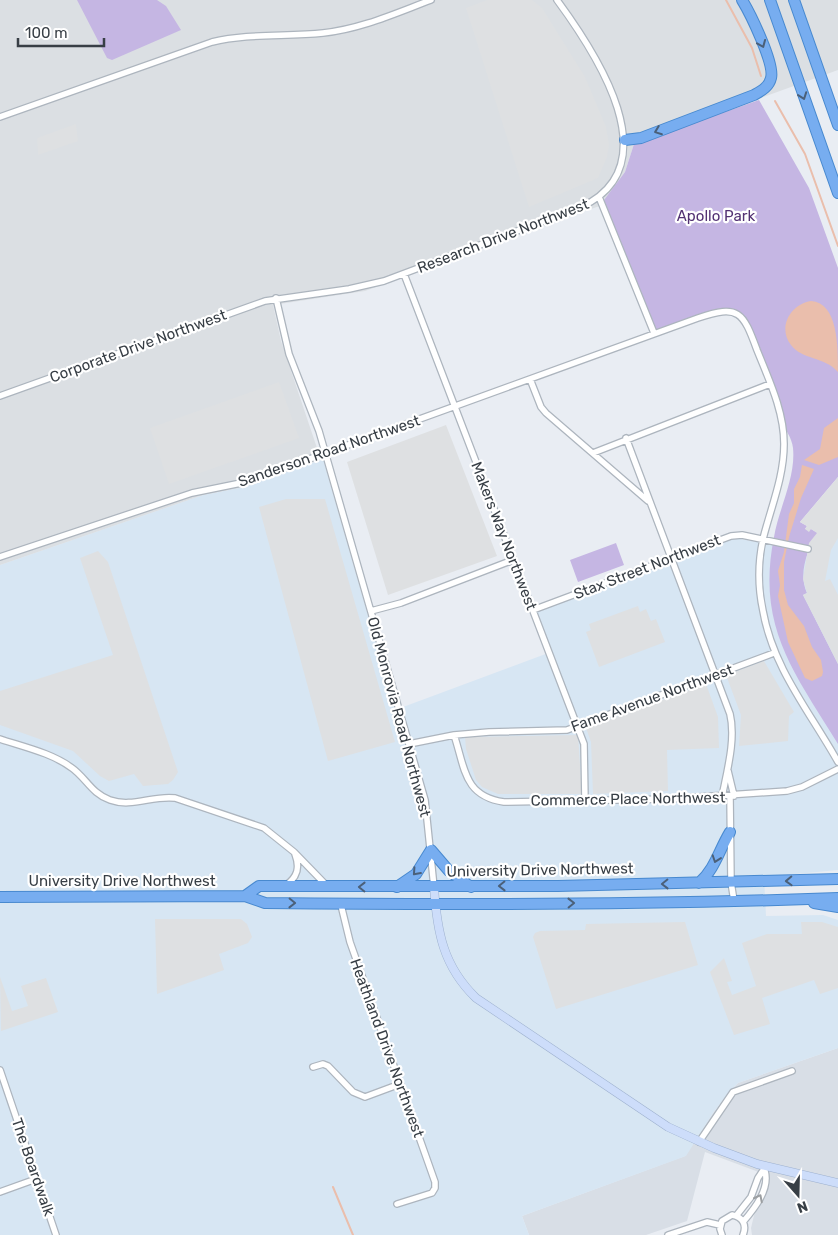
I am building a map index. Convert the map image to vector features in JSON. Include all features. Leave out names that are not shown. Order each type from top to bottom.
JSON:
[{"type":"highway","points":[[625,140],[641,138],[754,94],[766,87],[772,74],[767,56],[742,0]]},
{"type":"highway","points":[[763,0],[789,56]]},
{"type":"highway","points":[[770,0],[838,193]]},
{"type":"highway","points":[[794,0],[838,125]]},
{"type":"highway","points":[[699,883],[712,869],[720,848],[730,832]]},
{"type":"highway","points":[[396,887],[416,874],[431,850],[449,871],[471,886]]},
{"type":"highway","name":"University Drive Northwest","points":[[245,896],[259,886],[434,887],[838,879]]},
{"type":"highway","name":"University Drive Northwest","points":[[0,897],[245,896],[265,903],[341,905],[838,898]]},
{"type":"highway","points":[[789,900],[838,907]]},
{"type":"street","points":[[0,117],[212,42],[241,36],[314,34],[340,31],[431,0]]},
{"type":"street","name":"Research Drive Northwest","points":[[276,298],[355,288],[404,274],[581,207],[599,197],[617,176],[623,161],[625,140],[622,125],[606,82],[582,37],[557,0]]},
{"type":"street","points":[[599,197],[654,334]]},
{"type":"street","name":"Makers Way Northwest","points":[[404,274],[584,744],[585,801]]},
{"type":"street","name":"Corporate Drive Northwest","points":[[0,396],[234,311],[276,298]]},
{"type":"street","name":"Old Monrovia Road Northwest","points":[[276,298],[289,354],[319,431],[324,454],[425,800],[439,935],[452,969],[476,998],[645,1113],[699,1142],[766,1169],[838,1183]]},
{"type":"street","name":"Sanderson Road Northwest","points":[[0,557],[192,493],[246,482],[718,311],[737,314],[749,328],[782,423],[784,456],[780,481],[763,539],[760,596],[774,653],[838,762]]},
{"type":"street","points":[[530,379],[541,407],[546,413],[648,501]]},
{"type":"street","points":[[593,453],[626,438],[770,384]]},
{"type":"street","points":[[626,438],[648,501],[731,718],[727,769],[722,797]]},
{"type":"street","name":"Stax Street Northwest","points":[[533,610],[731,536],[742,535],[808,549]]},
{"type":"street","points":[[371,611],[401,603],[513,560]]},
{"type":"street","name":"Fame Avenue Northwest","points":[[409,744],[454,735],[567,730],[774,653]]},
{"type":"street","name":"Commerce Place Northwest","points":[[454,735],[466,775],[472,787],[482,796],[504,802],[722,797],[794,790],[838,769]]},
{"type":"street","points":[[0,739],[60,760],[74,769],[98,795],[111,801],[131,803],[161,796],[175,798],[264,828],[294,852],[327,886]]},
{"type":"street","points":[[727,769],[732,796],[729,901]]},
{"type":"street","points":[[283,887],[297,873],[298,865],[294,852]]},
{"type":"street","name":"Heathland Drive Northwest","points":[[341,905],[350,942],[434,1182],[434,1191],[397,1204]]},
{"type":"street","points":[[313,1067],[323,1064],[328,1066],[353,1092],[365,1097],[400,1084]]},
{"type":"street","name":"The Boardwalk","points":[[0,1070],[56,1235]]},
{"type":"street","points":[[699,1142],[734,1092],[792,1070]]},
{"type":"street","points":[[736,1216],[751,1197],[758,1178],[766,1169]]},
{"type":"street","points":[[743,1235],[745,1229],[744,1222],[761,1196],[767,1179],[766,1169]]},
{"type":"street","points":[[0,1192],[36,1179]]},
{"type":"street","points":[[720,1225],[728,1216],[736,1216],[744,1222]]},
{"type":"street","points":[[668,1235],[707,1222],[720,1225]]},
{"type":"street","points":[[720,1225],[722,1235]]},
{"type":"shaded area","points":[[0,0],[838,0],[838,70],[634,144],[625,172],[604,200],[605,204],[365,291],[273,305],[281,341],[318,451],[323,459],[244,487],[203,495],[0,565]]},
{"type":"shaded area","points":[[487,0],[532,0],[542,8],[585,77],[606,127],[609,144],[607,157],[598,178],[529,207],[466,8]]},
{"type":"shaded area","points":[[76,124],[78,141],[38,155],[37,138]]},
{"type":"shaded area","points":[[811,301],[827,309],[831,317],[837,339],[838,372],[826,363],[796,350],[787,338],[785,331],[788,317],[797,307]]},
{"type":"shaded area","points":[[279,382],[299,438],[169,484],[150,428]]},
{"type":"shaded area","points":[[838,418],[838,457],[819,465],[804,460],[820,449],[824,428]]},
{"type":"shaded area","points":[[446,425],[497,556],[388,595],[347,462]]},
{"type":"shaded area","points":[[323,459],[395,710],[551,652],[536,611],[735,538],[807,551],[838,477],[838,870],[764,877],[766,916],[823,915],[838,920],[838,1048],[738,1083],[713,1113],[686,1156],[522,1216],[529,1235],[0,1235],[0,565],[203,495],[244,487]]},
{"type":"shaded area","points":[[802,465],[814,469],[801,498],[789,537],[784,562],[784,590],[788,605],[804,626],[812,647],[821,660],[822,676],[812,681],[805,678],[788,642],[778,596],[780,585],[778,571],[784,552],[789,514],[794,503],[794,489],[800,477]]},
{"type":"shaded area","points":[[838,477],[838,538],[831,550],[825,581],[830,579],[838,595],[838,664],[803,595],[807,593],[803,579],[809,543],[817,533],[811,529],[809,532],[805,529],[807,526],[800,522]]},
{"type":"shaded area","points":[[286,499],[325,499],[395,742],[328,761],[259,507]]},
{"type":"shaded area","points":[[98,551],[108,562],[178,772],[168,784],[143,786],[134,774],[109,781],[100,776],[73,751],[0,725],[0,691],[113,655],[80,558]]},
{"type":"shaded area","points":[[638,606],[640,612],[646,609],[651,621],[656,619],[665,642],[599,667],[586,632],[591,630],[589,624]]},
{"type":"shaded area","points":[[764,661],[794,712],[789,716],[788,741],[739,746],[741,715],[726,675]]},
{"type":"shaded area","points":[[706,684],[718,717],[719,748],[667,750],[668,791],[593,794],[591,742],[586,728]]},
{"type":"shaded area","points":[[578,735],[582,794],[498,794],[482,787],[476,780],[466,749],[465,737]]},
{"type":"shaded area","points":[[155,919],[241,919],[247,924],[252,937],[248,943],[219,954],[224,970],[157,994]]},
{"type":"shaded area","points":[[685,922],[698,965],[556,1009],[533,937],[535,933],[540,931],[585,930],[586,924]]},
{"type":"shaded area","points":[[801,922],[822,922],[838,927],[838,988],[820,994],[814,980],[762,998],[770,1024],[734,1035],[710,972],[724,958],[732,981],[727,982],[732,995],[756,986],[742,943],[767,934],[802,934]]},
{"type":"shaded area","points":[[0,977],[12,1011],[28,1006],[21,986],[46,978],[58,1012],[1,1031]]},
{"type":"shaded area","points":[[838,1048],[838,1235],[752,1235],[751,1228],[764,1174],[705,1152],[687,1221],[646,1235],[529,1235],[522,1216],[685,1156],[713,1113],[738,1083]]},
{"type":"green space","points":[[77,0],[157,0],[166,6],[181,30],[112,60],[107,58]]},
{"type":"green space","name":"Apollo Park","points":[[759,100],[809,188],[838,268],[838,477],[800,522],[807,526],[805,529],[811,529],[818,533],[810,547],[805,562],[803,578],[807,593],[803,595],[838,664],[838,744],[794,671],[775,623],[770,597],[770,569],[776,526],[792,470],[793,448],[745,320],[728,311],[654,333],[604,200],[625,172],[634,144]]},
{"type":"green space","points":[[616,543],[624,565],[578,582],[570,560]]},
{"type":"waterway","points":[[726,0],[752,48],[761,76]]},
{"type":"waterway","points":[[775,101],[805,154],[838,246]]},
{"type":"waterway","points":[[333,1187],[353,1235]]}]
